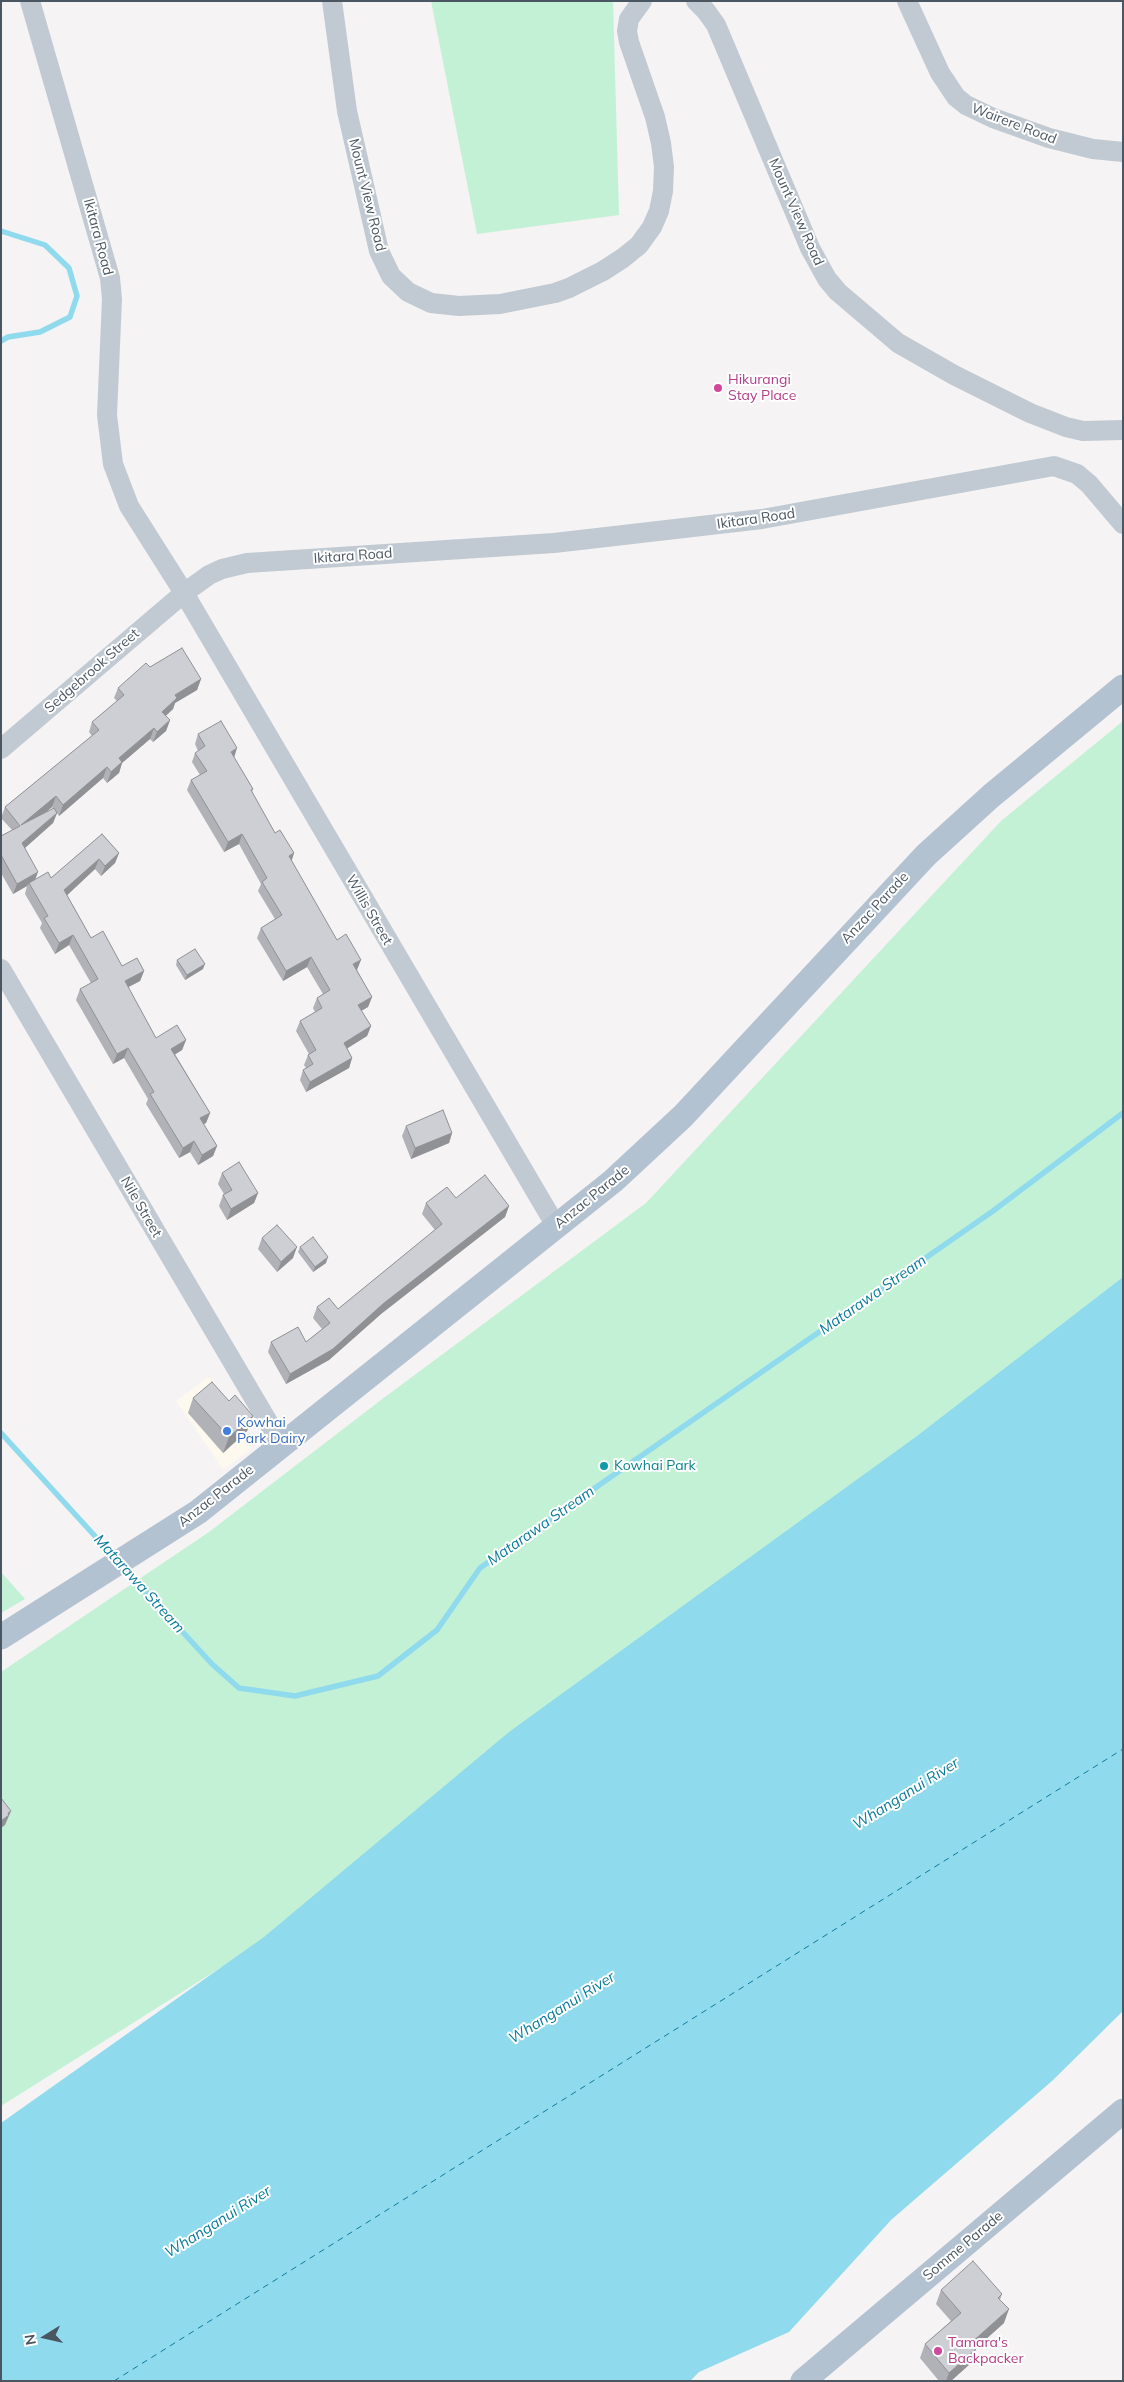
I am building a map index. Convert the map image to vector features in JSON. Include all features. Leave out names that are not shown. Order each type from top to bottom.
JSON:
[{"type":"main road","name":"Anzac Parade","points":[[1,1637],[198,1512],[612,1182],[683,1116],[885,896],[926,855],[991,796],[1123,687]]},
{"type":"main road","name":"Somme Parade","points":[[803,2381],[1123,2111]]},
{"type":"street","name":"Ikitara Road","points":[[30,1],[110,278],[112,299],[106,414],[113,464],[129,506],[184,593],[209,575],[222,569],[247,563],[554,543],[742,521],[811,511],[1054,466],[1077,474],[1089,484],[1123,524]]},
{"type":"street","name":"Mount View Road","points":[[332,1],[347,111],[379,251],[391,276],[408,292],[431,303],[459,306],[500,304],[555,293],[570,288],[623,258],[639,245],[652,227],[659,211],[663,191],[664,167],[661,143],[656,117],[628,42],[627,31],[629,19],[642,1]]},
{"type":"street","name":"Mount View Road","points":[[696,1],[716,25],[810,248],[827,279],[838,292],[898,343],[954,375],[1030,413],[1066,428],[1123,430]]},
{"type":"street","name":"Wairere Road","points":[[907,1],[940,73],[956,97],[966,105],[993,118],[1050,138],[1093,149],[1123,152]]},
{"type":"street","name":"Sedgebrook Street","points":[[1,749],[184,593]]},
{"type":"street","name":"Willis Street","points":[[184,593],[556,1226]]},
{"type":"street","name":"Nile Street","points":[[1,969],[281,1444]]},
{"type":"shaded area","points":[[210,1376],[252,1440],[248,1452],[223,1469],[176,1401]]},
{"type":"green space","points":[[431,1],[613,1],[619,215],[477,234]]},
{"type":"green space","name":"Kowhai Park","points":[[1123,721],[1123,1277],[333,1897],[1,2106],[1,1672],[209,1532],[381,1400],[646,1203],[1001,821]]},
{"type":"green space","points":[[1,1572],[25,1599],[1,1613]]},
{"type":"water","name":"Whanganui River","points":[[1123,1277],[1123,2011],[1052,2081],[891,2220],[789,2332],[699,2372],[690,2381],[1,2381],[1,2123],[264,1937],[509,1732],[917,1436]]},
{"type":"building","points":[[182,648],[201,679],[175,695],[177,698],[162,712],[170,720],[157,732],[154,728],[119,758],[122,762],[111,772],[107,767],[63,805],[56,796],[21,825],[54,808],[57,813],[22,843],[38,872],[17,884],[1,855],[1,836],[20,826],[5,807],[99,730],[92,722],[124,695],[118,688],[146,663],[150,667]]},
{"type":"building","points":[[221,721],[237,748],[231,752],[253,789],[251,790],[275,833],[280,830],[294,853],[289,856],[337,940],[346,934],[361,960],[353,964],[372,997],[358,1005],[371,1026],[344,1043],[352,1058],[310,1082],[303,1070],[313,1064],[308,1055],[316,1050],[300,1021],[322,1008],[317,998],[330,990],[311,957],[286,971],[261,928],[282,915],[262,882],[267,878],[242,834],[228,842],[191,780],[207,771],[195,753],[205,746],[198,734]]},
{"type":"building","points":[[102,834],[119,853],[105,866],[99,859],[64,890],[91,938],[103,931],[122,966],[137,958],[144,971],[125,981],[156,1038],[177,1025],[186,1040],[171,1049],[210,1113],[200,1118],[217,1146],[202,1155],[194,1141],[183,1148],[150,1094],[154,1092],[128,1048],[117,1054],[80,989],[98,979],[73,935],[59,943],[44,918],[48,916],[29,883],[48,872],[51,878]]},
{"type":"building","points":[[195,949],[205,964],[187,975],[177,960]]},
{"type":"building","points":[[443,1110],[452,1133],[415,1148],[406,1126]]},
{"type":"building","points":[[239,1162],[258,1193],[231,1209],[223,1195],[232,1190],[222,1173]]},
{"type":"building","points":[[485,1175],[509,1206],[384,1303],[333,1349],[290,1374],[271,1342],[298,1327],[306,1342],[330,1323],[317,1307],[329,1298],[338,1309],[442,1224],[426,1203],[447,1187],[456,1198]]},
{"type":"building","points":[[277,1225],[297,1247],[281,1262],[262,1238]]},
{"type":"building","points":[[313,1237],[328,1257],[315,1267],[300,1247]]},
{"type":"building","points":[[212,1382],[229,1401],[235,1395],[253,1416],[229,1437],[193,1398]]},
{"type":"building","points":[[1,1798],[11,1811],[1,1821]]},
{"type":"building","points":[[973,2261],[1002,2294],[998,2298],[1009,2309],[971,2343],[976,2349],[949,2373],[925,2344],[961,2313],[941,2290]]},
{"type":"waterway","name":"Matarawa Stream","points":[[1,231],[45,245],[69,268],[77,296],[70,317],[40,332],[8,337],[1,341]]},
{"type":"waterway","name":"Matarawa Stream","points":[[122,1566],[212,1664],[239,1688],[295,1696],[378,1676],[437,1630],[480,1568],[993,1211],[1123,1113]]},
{"type":"waterway","name":"Matarawa Stream","points":[[1,1433],[114,1557]]},
{"type":"ferry route","points":[[114,2381],[1123,1749]]},
{"type":"place","name":"Hikurangi Stay Place","points":[[718,388]]},
{"type":"place","name":"Kowhai Park Dairy","points":[[227,1431]]},
{"type":"place","name":"Kowhai Park","points":[[604,1466]]},
{"type":"place","name":"Tamara's Backpacker","points":[[938,2351]]}]
